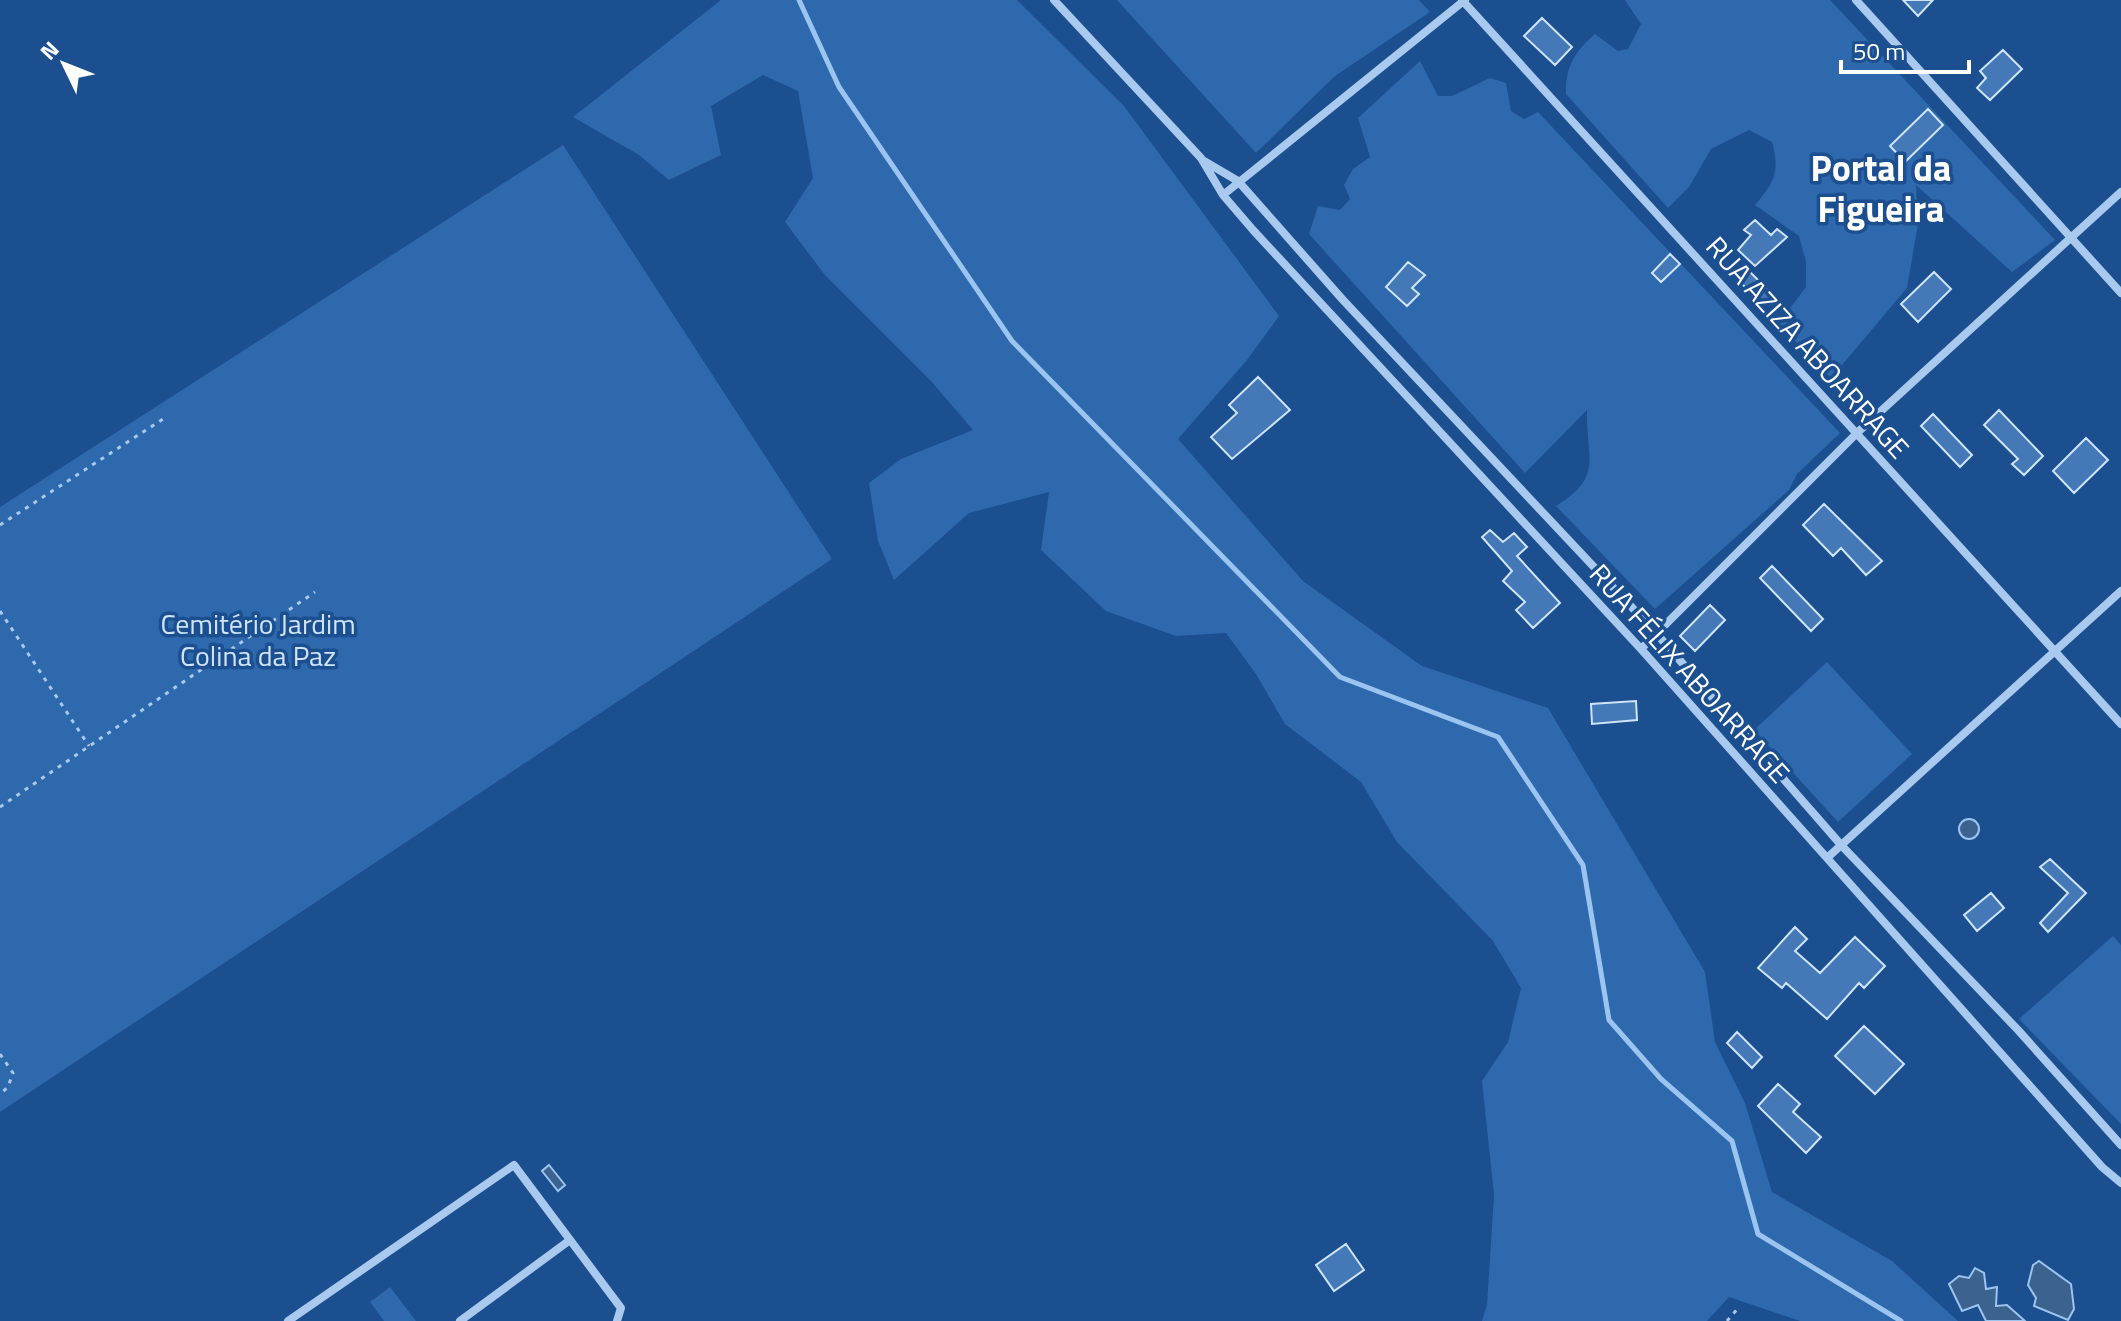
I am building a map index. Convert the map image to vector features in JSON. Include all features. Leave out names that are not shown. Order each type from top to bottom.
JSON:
[{"type":"street","points":[[1054,0],[1201,158]]},
{"type":"street","points":[[1856,0],[2121,293]]},
{"type":"street","points":[[1223,195],[1463,1]]},
{"type":"street","name":"RUA AZIZA ABOARRAGE","points":[[1463,1],[2121,724]]},
{"type":"street","name":"RUA FÉLIX ABOARRAGE","points":[[1201,158],[1238,181],[1343,300],[1656,633],[1842,846],[2018,1030],[2121,1145]]},
{"type":"street","name":"RUA FÉLIX ABOARRAGE","points":[[1201,158],[1223,195],[1641,649],[2102,1167],[2121,1183]]},
{"type":"street","points":[[1641,649],[1858,432],[2121,192]]},
{"type":"street","points":[[1827,858],[2121,591]]},
{"type":"street","points":[[288,1321],[514,1165],[621,1308],[617,1321]]},
{"type":"street","points":[[460,1321],[570,1240]]},
{"type":"path","points":[[0,525],[163,419]]},
{"type":"path","points":[[0,807],[315,592]]},
{"type":"path","points":[[0,611],[89,746]]},
{"type":"path","points":[[0,1054],[13,1073],[8,1087],[0,1094]]},
{"type":"path","points":[[1727,1321],[1739,1307]]},
{"type":"green space","points":[[721,0],[1017,0],[1124,106],[1279,316],[1247,360],[1178,439],[1303,581],[1422,666],[1548,708],[1705,972],[1715,1042],[1745,1103],[1772,1192],[1892,1261],[1958,1321],[1800,1321],[1729,1297],[1707,1321],[1482,1321],[1487,1305],[1494,1195],[1482,1081],[1508,1042],[1521,988],[1493,941],[1397,842],[1361,782],[1285,724],[1256,674],[1226,633],[1176,636],[1106,611],[1041,550],[1049,492],[969,513],[894,580],[878,541],[869,483],[901,459],[973,430],[931,381],[825,275],[785,222],[813,178],[798,91],[763,75],[711,106],[721,155],[669,180],[639,155],[573,117]]},
{"type":"green space","points":[[1117,0],[1419,0],[1430,12],[1335,76],[1256,153]]},
{"type":"green space","points":[[1625,0],[1830,0],[2055,240],[2012,272],[1916,185],[1918,224],[1907,288],[1831,378],[1778,324],[1806,287],[1806,262],[1799,236],[1755,205],[1774,176],[1776,161],[1772,142],[1749,130],[1711,149],[1689,187],[1668,208],[1566,94],[1567,76],[1573,60],[1595,34],[1618,51],[1628,49],[1641,24]]},
{"type":"green space","points":[[1420,61],[1438,96],[1452,96],[1490,78],[1506,83],[1511,111],[1524,119],[1538,112],[1840,433],[1797,474],[1789,490],[1655,609],[1556,506],[1571,495],[1587,476],[1587,410],[1525,473],[1309,234],[1318,206],[1340,210],[1350,199],[1344,185],[1353,169],[1370,157],[1358,118]]},
{"type":"green space","name":"Cemitério Jardim Colina da Paz","points":[[563,145],[832,559],[0,1112],[0,507]]},
{"type":"green space","points":[[1827,662],[1912,754],[1838,822],[1754,730]]},
{"type":"green space","points":[[2113,936],[2121,945],[2121,1124],[2019,1019]]},
{"type":"green space","points":[[390,1287],[416,1321],[384,1321],[370,1302]]},
{"type":"shaded area","points":[[1969,819],[1976,822],[1979,829],[1976,836],[1969,839],[1962,836],[1959,829],[1962,822]]},
{"type":"shaded area","points":[[549,1165],[565,1185],[558,1191],[542,1171]]},
{"type":"shaded area","points":[[2039,1261],[2071,1284],[2074,1309],[2068,1320],[2034,1306],[2036,1298],[2028,1285],[2033,1265]]},
{"type":"shaded area","points":[[1975,1268],[1984,1273],[1986,1289],[1997,1287],[1996,1306],[2007,1305],[2025,1321],[1986,1321],[1978,1305],[1962,1311],[1949,1284],[1959,1276],[1969,1278]]},
{"type":"building","points":[[1903,0],[1933,0],[1918,16]]},
{"type":"building","points":[[1542,18],[1572,47],[1555,65],[1524,36]]},
{"type":"building","points":[[2003,50],[2022,69],[1990,100],[1977,88],[1986,78],[1980,71]]},
{"type":"building","points":[[1928,109],[1943,125],[1905,162],[1890,146]]},
{"type":"building","points":[[1755,220],[1771,235],[1777,229],[1787,237],[1755,266],[1738,250],[1751,235],[1744,230]]},
{"type":"building","points":[[1670,254],[1680,264],[1661,282],[1652,273]]},
{"type":"building","points":[[1408,262],[1425,275],[1412,288],[1419,294],[1407,306],[1386,287]]},
{"type":"building","points":[[1746,268],[1773,295],[1763,305],[1736,278]]},
{"type":"building","points":[[1934,272],[1951,289],[1918,322],[1901,304]]},
{"type":"building","points":[[1258,377],[1290,410],[1232,459],[1211,437],[1237,413],[1229,405]]},
{"type":"building","points":[[1999,410],[2043,456],[2024,475],[2012,464],[2018,459],[1984,425]]},
{"type":"building","points":[[1933,414],[1972,455],[1960,467],[1921,426]]},
{"type":"building","points":[[2086,438],[2108,460],[2074,493],[2053,471]]},
{"type":"building","points":[[1824,504],[1882,561],[1866,575],[1841,548],[1833,556],[1803,525]]},
{"type":"building","points":[[1490,530],[1503,542],[1514,533],[1527,547],[1517,556],[1560,603],[1533,628],[1516,610],[1525,602],[1503,581],[1512,571],[1482,537]]},
{"type":"building","points":[[1772,566],[1823,619],[1811,631],[1760,578]]},
{"type":"building","points":[[1710,605],[1725,620],[1695,651],[1680,636]]},
{"type":"building","points":[[1636,701],[1637,720],[1592,724],[1591,704]]},
{"type":"building","points":[[2050,859],[2086,893],[2048,932],[2040,923],[2068,893],[2040,867]]},
{"type":"building","points":[[1991,893],[2004,908],[1977,931],[1964,915]]},
{"type":"building","points":[[1795,927],[1807,939],[1795,951],[1820,973],[1855,937],[1885,966],[1864,988],[1859,983],[1827,1019],[1786,983],[1782,988],[1758,968]]},
{"type":"building","points":[[1864,1026],[1904,1064],[1875,1094],[1835,1056]]},
{"type":"building","points":[[1737,1032],[1762,1057],[1752,1068],[1727,1043]]},
{"type":"building","points":[[1778,1084],[1800,1104],[1793,1112],[1821,1137],[1806,1153],[1758,1106]]},
{"type":"building","points":[[1346,1244],[1364,1270],[1334,1291],[1316,1265]]},
{"type":"waterway","points":[[799,0],[839,87],[1012,341],[1340,677],[1498,737],[1583,865],[1609,1020],[1661,1079],[1732,1141],[1758,1234],[1901,1321]]},
{"type":"district","name":"Portal da Figueira","points":[[1881,188]]}]
